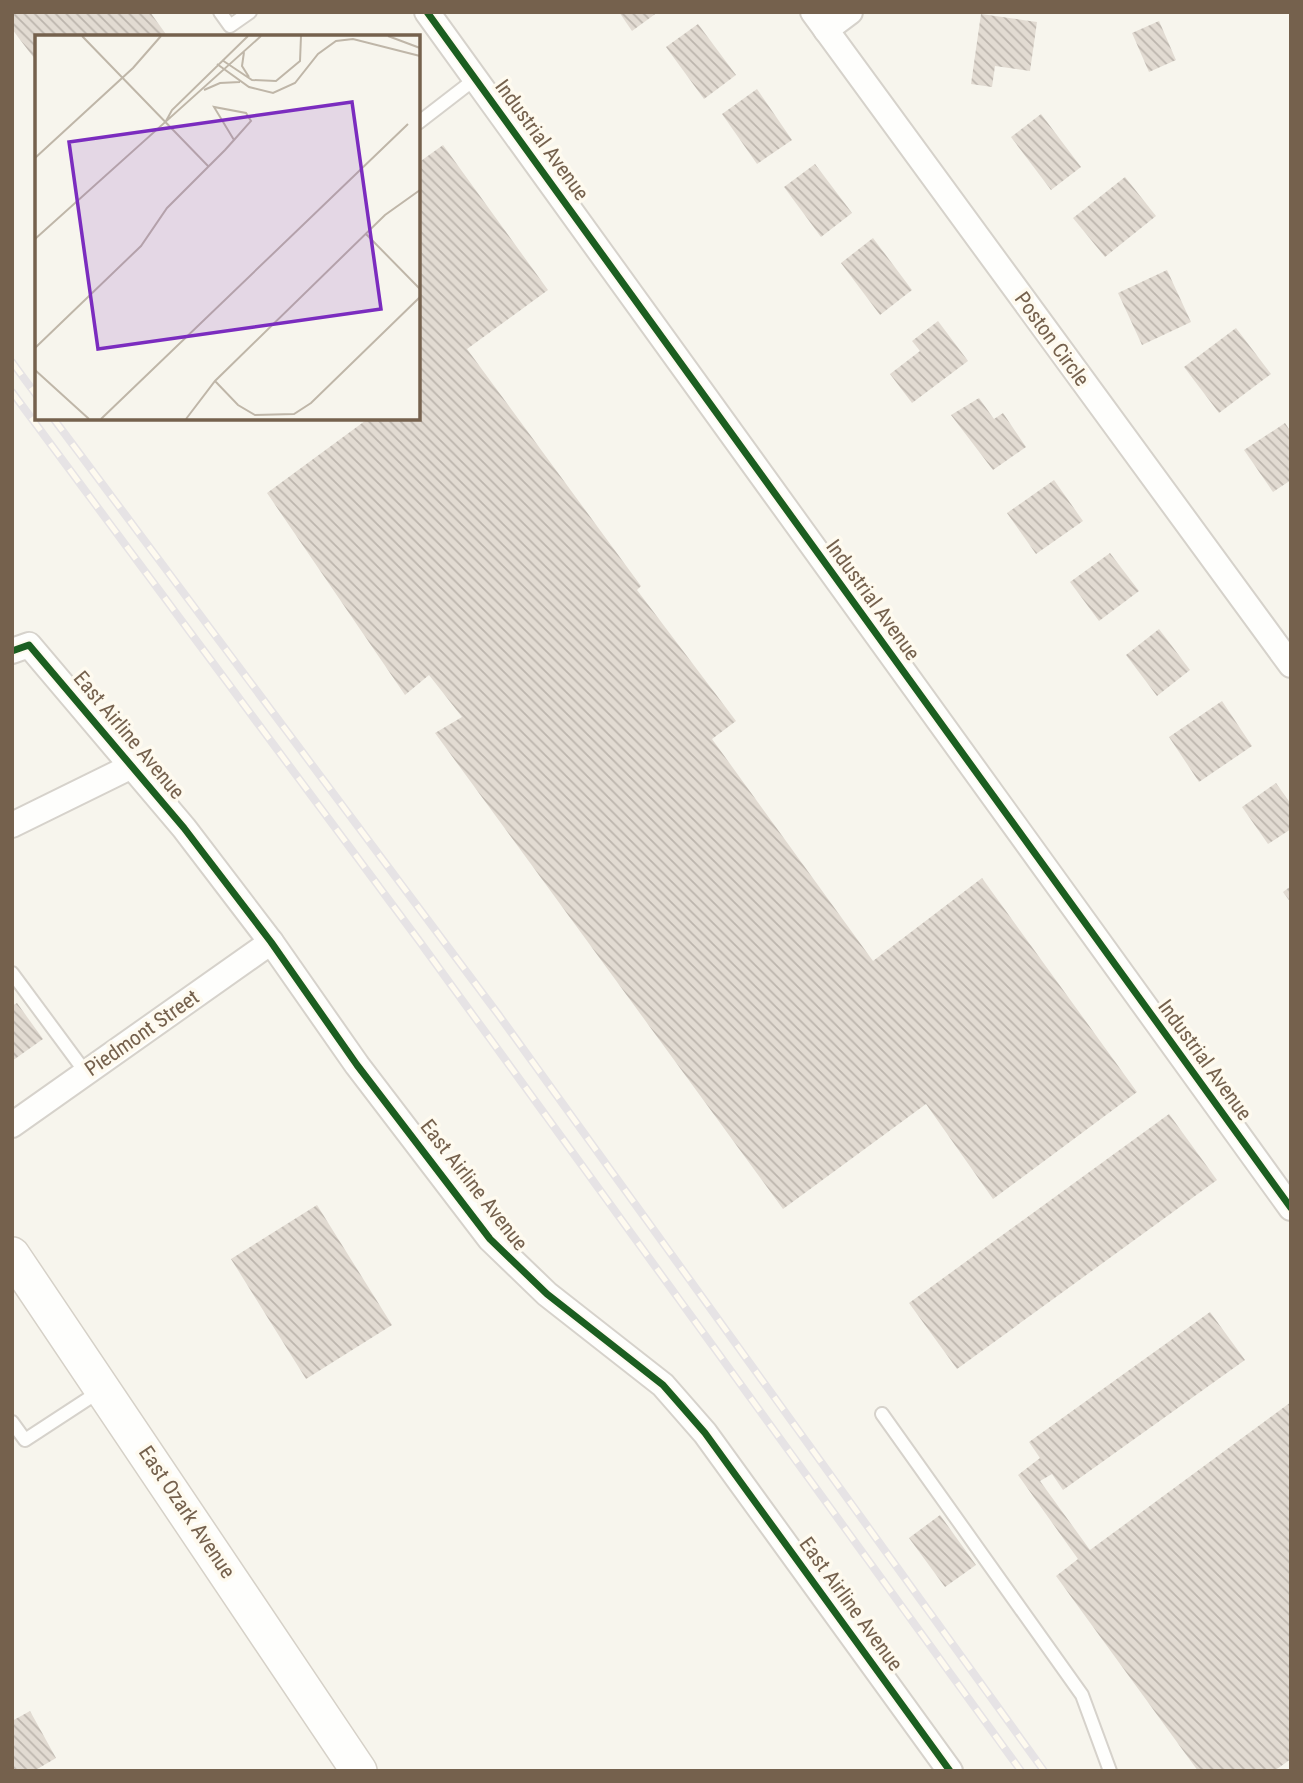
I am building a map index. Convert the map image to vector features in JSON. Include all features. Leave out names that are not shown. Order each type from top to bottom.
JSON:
[{"type":"main road","name":"East Ozark Avenue","points":[[12,1255],[359,1771]]},
{"type":"street","name":"Industrial Avenue","points":[[428,12],[1291,1208]]},
{"type":"street","points":[[820,21],[850,12]]},
{"type":"street","name":"Poston Circle","points":[[820,21],[1291,665]]},
{"type":"street","name":"East Airline Avenue","points":[[12,651],[29,645],[184,828],[271,942],[357,1065],[490,1239],[547,1294],[663,1385],[705,1433],[950,1771]]},
{"type":"street","name":"East Airline Avenue","points":[[12,825],[132,766]]},
{"type":"street","name":"Piedmont Street","points":[[12,1125],[271,942]]},
{"type":"lane","points":[[220,12],[230,26],[250,12]]},
{"type":"lane","points":[[420,121],[475,79]]},
{"type":"lane","points":[[12,973],[86,1073]]},
{"type":"lane","points":[[13,1423],[25,1440],[103,1389]]},
{"type":"lane","points":[[882,1414],[1082,1695],[1110,1771]]},
{"type":"building","points":[[12,12],[150,12],[167,35],[35,35],[35,59],[12,29]]},
{"type":"building","points":[[619,12],[658,12],[632,31]]},
{"type":"building","points":[[981,14],[1037,22],[1030,71],[995,66],[992,87],[971,84]]},
{"type":"building","points":[[1159,21],[1176,60],[1149,72],[1132,33]]},
{"type":"building","points":[[698,24],[736,75],[704,99],[666,47]]},
{"type":"building","points":[[757,89],[792,140],[757,164],[722,114]]},
{"type":"building","points":[[1041,114],[1081,167],[1051,190],[1011,137]]},
{"type":"building","points":[[443,145],[548,290],[467,349],[641,586],[637,590],[736,721],[712,739],[873,961],[982,878],[1137,1092],[993,1199],[926,1104],[783,1209],[435,733],[462,717],[429,675],[405,695],[267,493],[366,420],[420,420],[420,162]]},
{"type":"building","points":[[815,164],[852,213],[821,237],[784,187]]},
{"type":"building","points":[[1125,177],[1156,216],[1105,257],[1073,218]]},
{"type":"building","points":[[873,238],[912,290],[880,315],[841,263]]},
{"type":"building","points":[[1167,270],[1191,322],[1142,345],[1118,293]]},
{"type":"building","points":[[938,321],[968,361],[912,403],[890,374],[920,351],[912,341]]},
{"type":"building","points":[[1236,328],[1271,374],[1219,413],[1184,367]]},
{"type":"building","points":[[979,398],[994,419],[1003,413],[1026,447],[993,470],[951,415]]},
{"type":"building","points":[[1285,423],[1291,432],[1291,480],[1273,492],[1244,450]]},
{"type":"building","points":[[1054,480],[1083,521],[1036,554],[1007,513]]},
{"type":"building","points":[[1110,553],[1139,591],[1099,621],[1070,582]]},
{"type":"building","points":[[1159,629],[1190,670],[1157,696],[1126,655]]},
{"type":"building","points":[[1222,701],[1252,746],[1199,782],[1169,737]]},
{"type":"building","points":[[1276,783],[1291,804],[1291,829],[1268,844],[1242,807]]},
{"type":"building","points":[[1291,886],[1291,903],[1283,892]]},
{"type":"building","points":[[17,1003],[43,1039],[12,1061],[12,1006]]},
{"type":"building","points":[[1169,1114],[1217,1180],[957,1369],[909,1303]]},
{"type":"building","points":[[317,1205],[392,1325],[306,1379],[231,1259]]},
{"type":"building","points":[[1210,1312],[1245,1360],[1063,1490],[1052,1474],[1040,1481],[1090,1550],[1291,1402],[1291,1759],[1274,1771],[1198,1771],[1056,1576],[1078,1559],[1018,1475],[1040,1458],[1029,1442]]},
{"type":"building","points":[[940,1515],[976,1565],[945,1587],[909,1538]]},
{"type":"building","points":[[30,1711],[56,1758],[34,1771],[12,1771],[12,1721]]},
{"type":"railway","points":[[12,362],[35,393]]},
{"type":"railway","points":[[12,392],[420,942],[1021,1771]]},
{"type":"railway","points":[[54,420],[498,1014],[1044,1771]]},
{"type":"cycle path","points":[[427,12],[1291,1208]]},
{"type":"cycle path","points":[[12,651],[29,645],[184,828],[271,942],[357,1065],[490,1239],[547,1294],[663,1385],[705,1433],[950,1771]]}]
